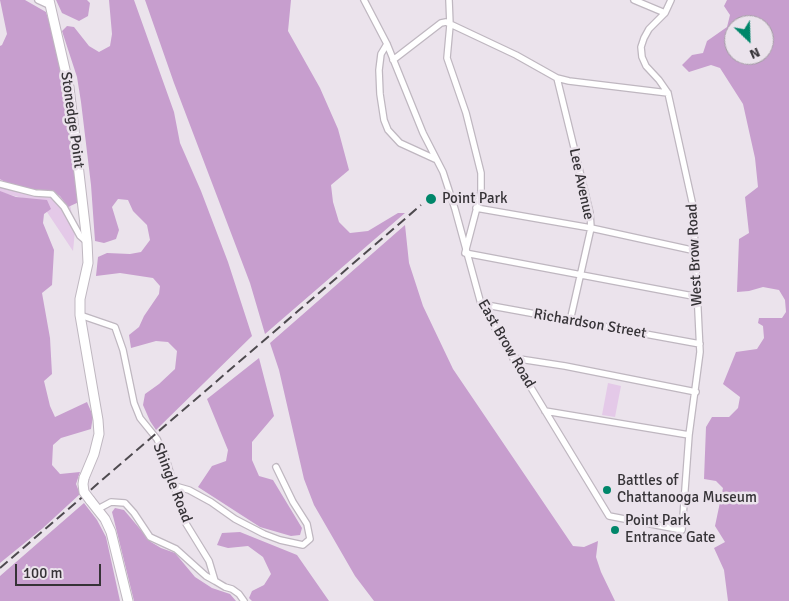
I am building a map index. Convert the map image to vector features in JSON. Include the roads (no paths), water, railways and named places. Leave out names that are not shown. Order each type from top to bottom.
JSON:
[{"type":"main road","name":"Stonedge Point","points":[[50,3],[69,87],[87,242],[88,263],[80,300],[80,316],[99,434],[83,484],[84,492],[98,509]]},
{"type":"main road","points":[[98,509],[111,532],[128,601]]},
{"type":"street","points":[[38,0],[50,3]]},
{"type":"street","name":"East Brow Road","points":[[364,0],[386,44],[435,159],[443,172],[481,304],[513,358],[609,516],[682,530]]},
{"type":"street","points":[[449,0],[450,25],[447,58],[466,113],[481,173],[481,192],[466,253],[698,297]]},
{"type":"street","points":[[634,0],[665,13]]},
{"type":"street","name":"West Brow Road","points":[[671,0],[665,13],[649,29],[641,47],[642,57],[646,66],[668,93],[692,198],[700,344],[696,392],[689,436],[682,530]]},
{"type":"street","points":[[393,60],[440,23],[446,22],[516,55],[557,78],[668,93]]},
{"type":"street","points":[[386,44],[381,54],[379,70],[380,94],[386,125],[392,136],[400,143],[435,159]]},
{"type":"street","name":"Lee Avenue","points":[[557,78],[588,205],[590,228],[570,320]]},
{"type":"street","points":[[0,184],[35,193],[52,194],[64,207],[80,236],[87,242]]},
{"type":"street","points":[[476,208],[590,228],[696,251]]},
{"type":"street","name":"Richardson Street","points":[[481,304],[700,344]]},
{"type":"street","name":"Shingle Road","points":[[80,316],[115,327],[123,350],[134,403],[140,418],[157,439],[166,459],[184,522],[209,561],[215,581]]},
{"type":"street","points":[[513,358],[696,392]]},
{"type":"street","points":[[545,411],[689,436]]},
{"type":"street","points":[[174,486],[189,490],[211,502],[235,520],[264,534],[280,540],[302,544],[310,539],[307,524],[293,502],[276,467]]},
{"type":"street","points":[[98,509],[111,502],[125,503],[134,512],[150,537],[176,549],[206,576],[232,589],[244,601]]},
{"type":"railway","points":[[0,568],[421,205]]},
{"type":"place","name":"Point Park","points":[[431,199]]},
{"type":"place","name":"Battles of Chattanooga Museum","points":[[607,490]]},
{"type":"place","name":"Point Park Entrance Gate","points":[[615,530]]}]
